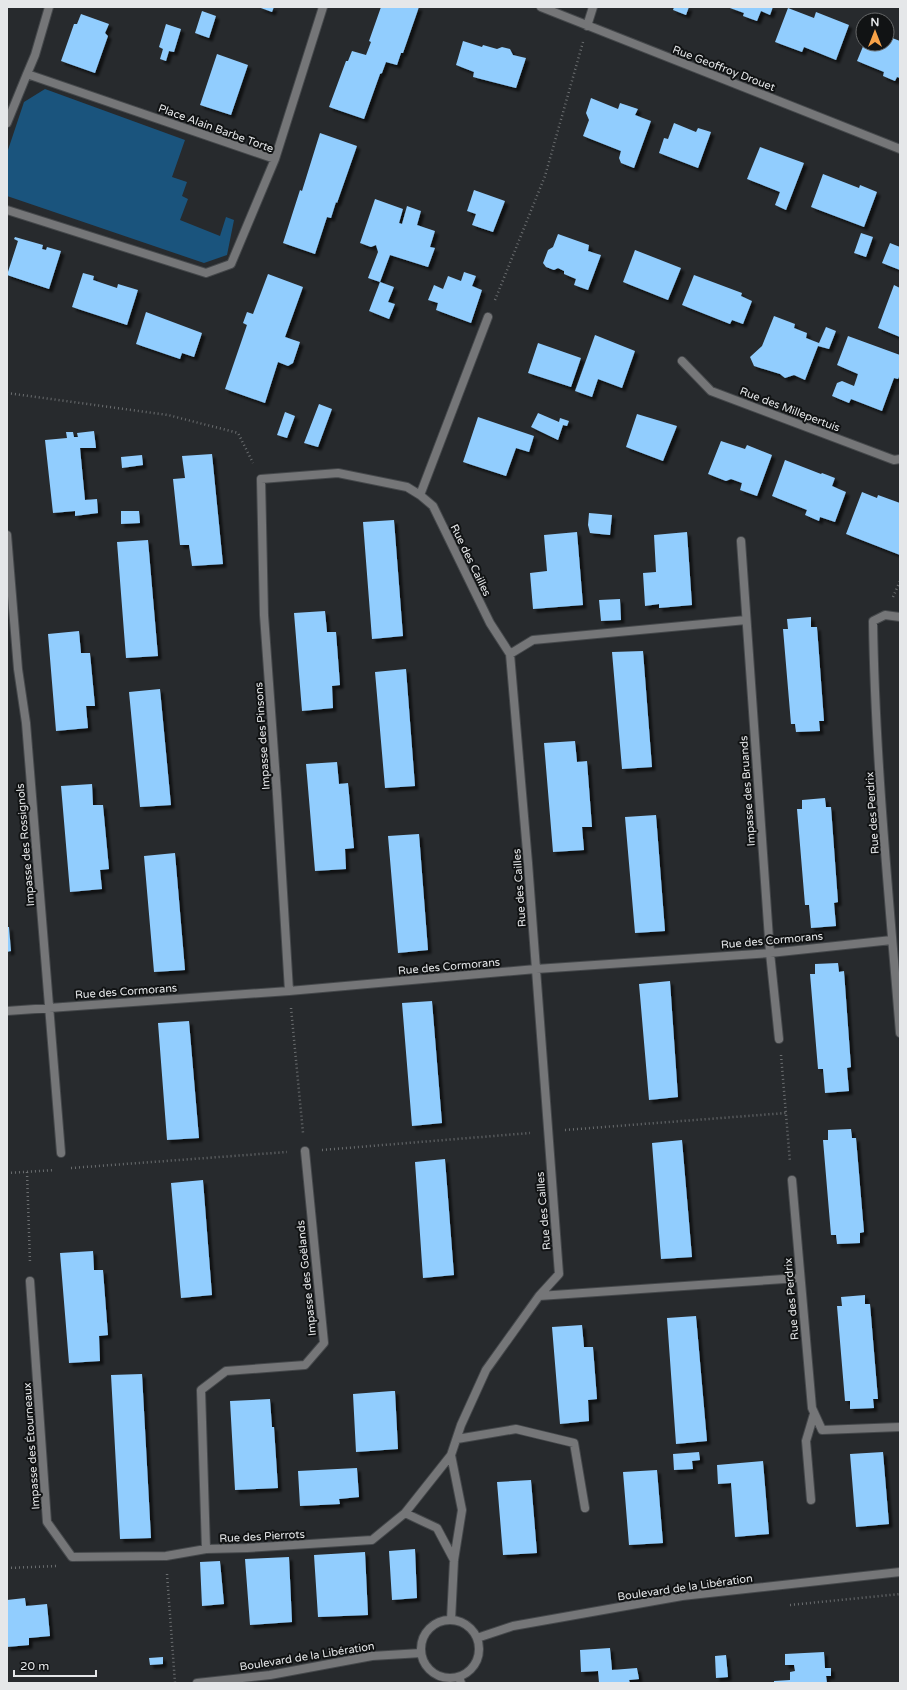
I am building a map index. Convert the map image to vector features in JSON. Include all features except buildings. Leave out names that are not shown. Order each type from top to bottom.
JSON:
[{"type":"street","points":[[7,123],[35,55],[49,7]]},
{"type":"street","points":[[275,159],[323,7]]},
{"type":"street","name":"Rue Geoffroy Drouet","points":[[541,7],[900,149]]},
{"type":"street","points":[[587,26],[593,7]]},
{"type":"street","name":"Place Alain Barbe Torte","points":[[7,210],[206,273],[231,264],[275,159],[27,74]]},
{"type":"street","points":[[420,494],[488,317]]},
{"type":"street","name":"Rue des Millepertuis","points":[[682,361],[711,391],[894,460],[900,459]]},
{"type":"street","name":"Rue des Cailles","points":[[261,479],[338,473],[407,487],[420,494],[433,506],[490,623],[510,654],[559,1274],[539,1296],[486,1370],[461,1425],[451,1455]]},
{"type":"street","name":"Impasse des Pinsons","points":[[261,479],[264,615],[289,991]]},
{"type":"street","name":"Impasse des Rossignols","points":[[7,535],[18,669],[26,723],[61,1153]]},
{"type":"street","name":"Impasse des Bruands","points":[[741,541],[770,953],[779,1039]]},
{"type":"street","name":"Rue des Perdrix","points":[[900,617],[885,615],[873,621],[874,670],[892,940],[900,1033]]},
{"type":"street","points":[[510,654],[533,640],[746,620]]},
{"type":"street","name":"Rue des Cormorans","points":[[7,1011],[289,991],[536,968],[770,953],[892,940]]},
{"type":"street","name":"Impasse des Goëlands","points":[[206,1549],[200,1390],[226,1371],[305,1365],[324,1343],[305,1151]]},
{"type":"street","name":"Rue des Perdrix","points":[[792,1180],[799,1278],[812,1408],[814,1414],[822,1430],[900,1427]]},
{"type":"street","points":[[539,1296],[799,1278]]},
{"type":"street","name":"Impasse des Étourneaux","points":[[30,1281],[47,1522],[72,1557]]},
{"type":"street","name":"Rue des Perdrix","points":[[811,1500],[806,1441],[814,1414]]},
{"type":"street","points":[[457,1439],[516,1429],[574,1443],[585,1508]]},
{"type":"street","points":[[451,1455],[462,1510],[454,1560],[451,1620]]},
{"type":"street","name":"Rue des Pierrots","points":[[166,1556],[206,1549],[247,1548],[372,1540],[405,1513],[451,1455]]},
{"type":"street","points":[[405,1513],[437,1528],[454,1560]]},
{"type":"street","points":[[72,1557],[166,1556]]},
{"type":"street","name":"Boulevard de la Libération","points":[[477,1638],[513,1626],[682,1596],[900,1572]]},
{"type":"street","points":[[451,1620],[458,1622],[469,1627],[477,1638],[479,1655],[473,1666],[460,1680],[447,1678],[436,1674],[430,1670],[423,1661],[421,1645],[425,1635],[438,1623],[451,1620]]},
{"type":"street","name":"Boulevard de la Libération","points":[[197,1683],[270,1674],[372,1656],[421,1653]]},
{"type":"path","points":[[488,317],[545,176],[587,26]]},
{"type":"path","points":[[7,393],[168,415],[238,433],[261,479]]},
{"type":"path","points":[[289,991],[305,1151]]},
{"type":"path","points":[[779,1039],[792,1180]]},
{"type":"path","points":[[70,1168],[786,1113]]},
{"type":"path","points":[[7,1173],[55,1170]]},
{"type":"path","points":[[27,1172],[30,1281]]},
{"type":"path","points":[[166,1556],[175,1683]]},
{"type":"path","points":[[7,1568],[60,1566],[72,1557]]},
{"type":"path","points":[[786,1605],[900,1594]]},
{"type":"shaded area","points":[[45,89],[185,140],[172,177],[187,182],[182,196],[188,199],[180,220],[220,236],[226,217],[234,220],[227,255],[204,263],[7,196],[7,153],[24,102]]}]
